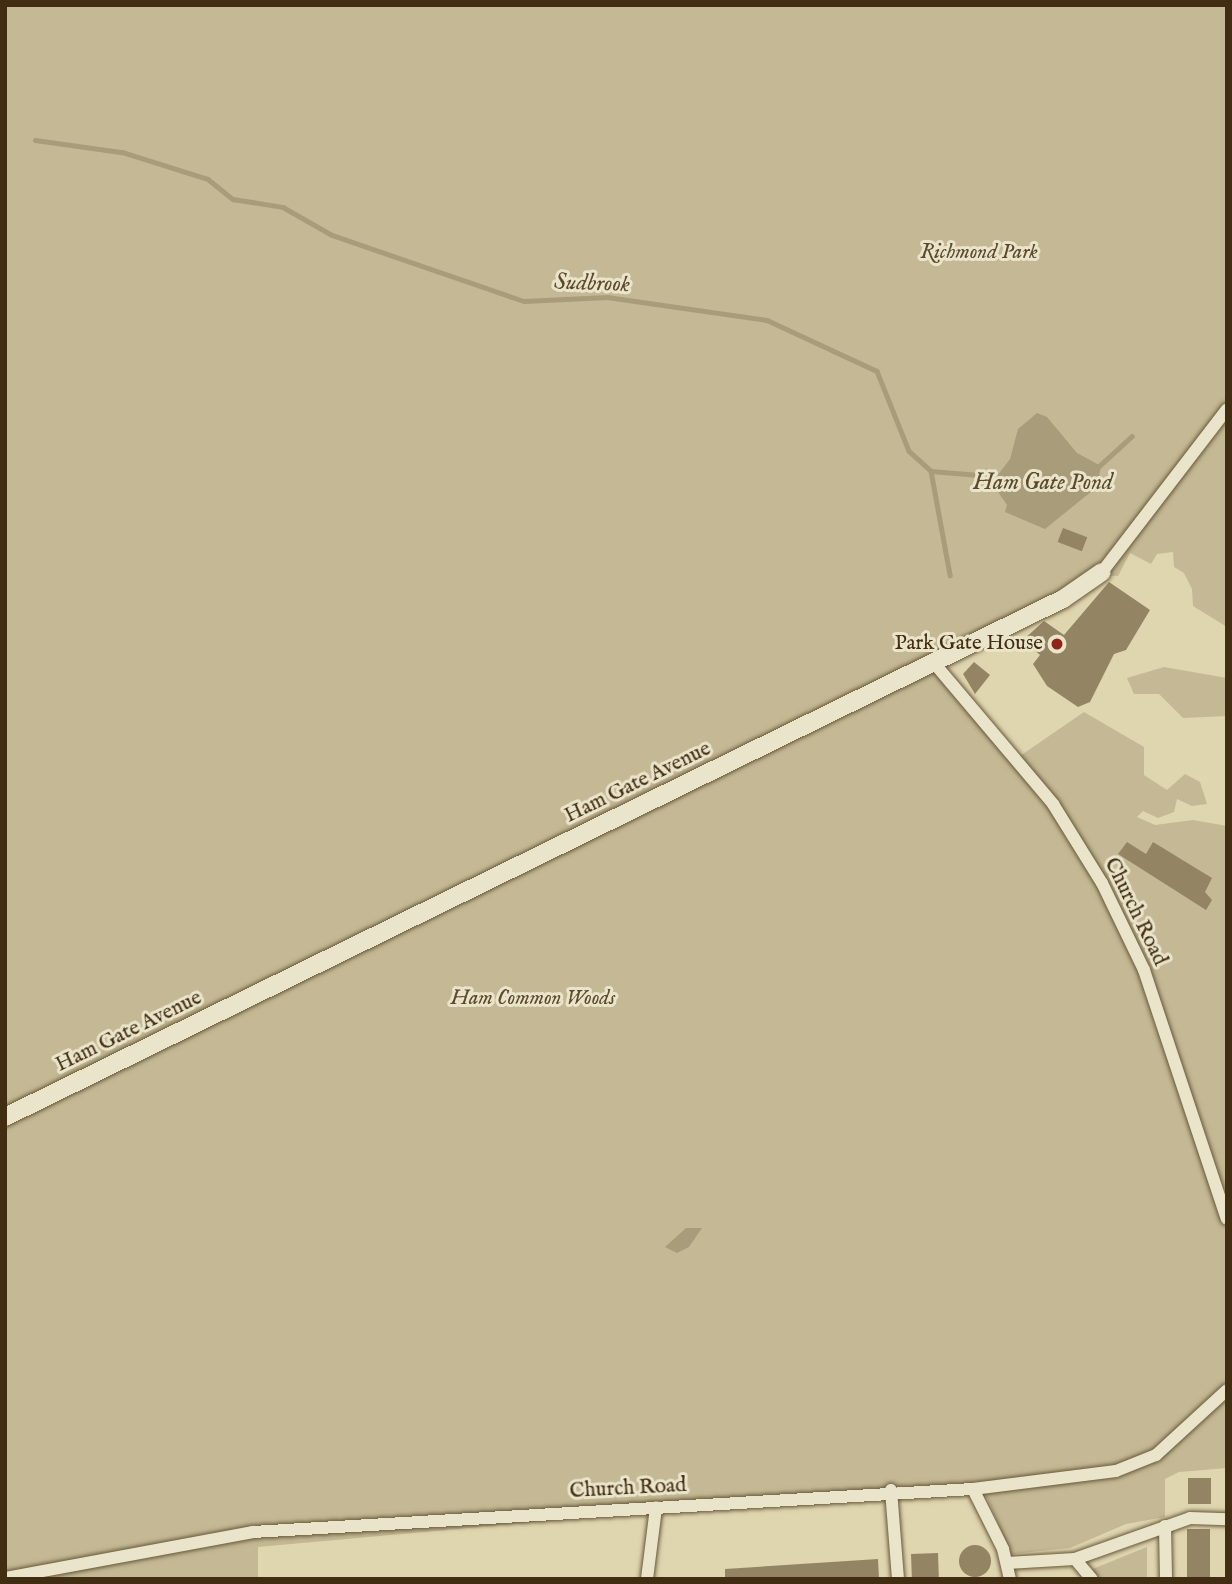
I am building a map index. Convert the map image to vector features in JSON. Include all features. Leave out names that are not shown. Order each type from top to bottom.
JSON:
[{"type":"main road","name":"Ham Gate Avenue","points":[[5,1117],[1063,599],[1102,572]]},
{"type":"street","name":"Ham Gate Avenue","points":[[1102,572],[1227,409]]},
{"type":"street","name":"Church Road","points":[[934,663],[1053,804],[1102,883],[1144,970],[1227,1219]]},
{"type":"street","name":"Church Road","points":[[5,1578],[253,1532],[656,1508],[891,1490],[973,1489],[1116,1471],[1156,1455],[1227,1390]]},
{"type":"street","points":[[973,1489],[1007,1563],[1010,1579]]},
{"type":"street","points":[[891,1490],[898,1579]]},
{"type":"street","points":[[647,1579],[656,1508]]},
{"type":"street","points":[[1007,1563],[1075,1559],[1190,1518],[1227,1519]]},
{"type":"street","points":[[1165,1525],[1166,1579]]},
{"type":"street","points":[[1075,1559],[1092,1579]]},
{"type":"green space","name":"Ham Common Woods","points":[[5,5],[1227,5],[1227,627],[1193,606],[1192,589],[1184,573],[1174,567],[1173,552],[1157,554],[1151,564],[1130,553],[1118,576],[1092,575],[934,663],[1014,760],[1084,712],[1144,747],[1144,775],[1167,790],[1185,774],[1200,782],[1207,804],[1192,806],[1177,799],[1174,812],[1158,818],[1143,811],[1137,817],[1155,825],[1193,820],[1227,826],[1227,1468],[1179,1472],[1165,1479],[1165,1517],[1126,1524],[1070,1548],[1011,1554],[983,1488],[891,1490],[258,1547],[258,1579],[5,1579]]},
{"type":"green space","points":[[1164,667],[1227,678],[1227,716],[1183,718],[1159,694],[1134,694],[1127,678]]},
{"type":"green space","points":[[1147,1547],[1147,1579],[1095,1579],[1090,1570]]},
{"type":"water","name":"Ham Gate Pond","points":[[1037,413],[1047,417],[1077,453],[1101,466],[1097,487],[1045,529],[1005,512],[1007,505],[998,492],[997,476],[1010,459],[1018,429]]},
{"type":"water","points":[[686,1228],[702,1228],[689,1247],[677,1253],[665,1247]]},
{"type":"building","points":[[1063,528],[1087,537],[1082,551],[1058,542]]},
{"type":"building","name":"Park Gate House","points":[[1109,582],[1150,610],[1126,650],[1114,654],[1090,702],[1078,707],[1047,686],[1033,664],[1040,655],[1023,640],[1044,621],[1064,635]]},
{"type":"building","points":[[974,662],[990,675],[975,694],[963,674]]},
{"type":"building","points":[[1127,842],[1146,854],[1153,842],[1212,878],[1205,892],[1212,900],[1206,910],[1118,854]]},
{"type":"building","points":[[1188,1478],[1211,1478],[1211,1504],[1188,1504]]},
{"type":"building","points":[[1187,1529],[1210,1529],[1210,1579],[1187,1579]]},
{"type":"building","points":[[975,1545],[986,1550],[991,1561],[986,1572],[975,1577],[964,1572],[959,1561],[964,1550]]},
{"type":"building","points":[[938,1553],[939,1579],[912,1579],[911,1554]]},
{"type":"building","points":[[878,1559],[879,1579],[725,1579],[725,1569]]},
{"type":"waterway","name":"Sudbrook","points":[[35,140],[122,152],[208,179],[233,199],[283,207],[332,235],[524,301],[607,297],[767,320],[877,371],[909,451],[931,471],[1003,477]]},
{"type":"waterway","name":"Sudbrook","points":[[1097,468],[1132,436]]},
{"type":"waterway","points":[[931,471],[950,575]]},
{"type":"place","name":"Park Gate House","points":[[1057,644]]},
{"type":"park label","name":"Richmond Park","points":[[979,253]]}]
